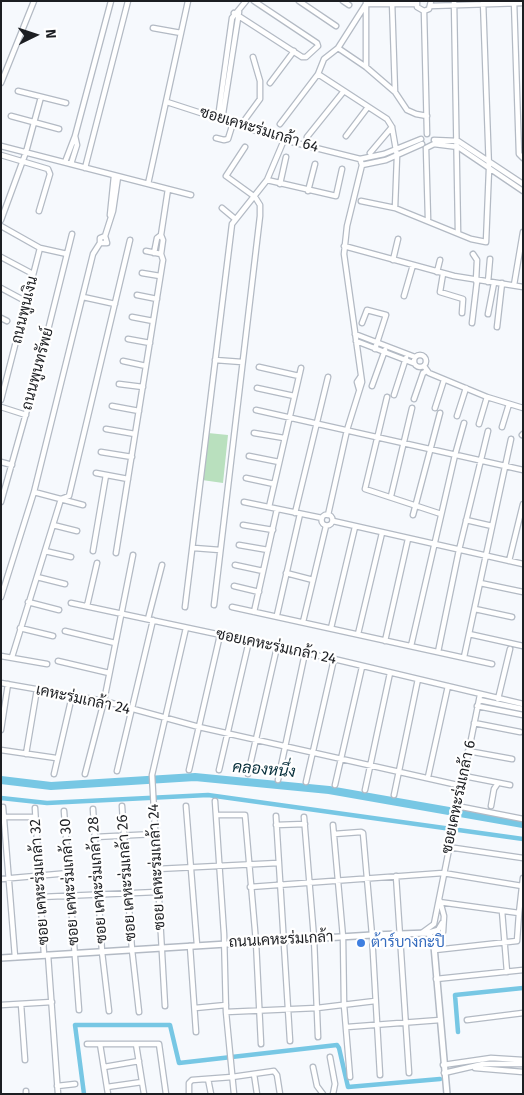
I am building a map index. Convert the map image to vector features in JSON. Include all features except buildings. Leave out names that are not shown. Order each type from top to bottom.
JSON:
[{"type":"street","points":[[1,83],[34,1]]},
{"type":"street","points":[[65,162],[74,136],[111,1]]},
{"type":"street","points":[[85,168],[128,1]]},
{"type":"street","points":[[148,184],[188,1]]},
{"type":"street","points":[[220,119],[236,14],[246,1]]},
{"type":"street","points":[[236,14],[304,58],[318,44],[254,1]]},
{"type":"street","points":[[299,1],[336,26]]},
{"type":"street","points":[[342,1],[349,6]]},
{"type":"street","points":[[514,2],[519,154],[523,158]]},
{"type":"street","points":[[366,3],[417,3],[419,9],[424,11]]},
{"type":"street","points":[[280,124],[318,74],[324,59],[338,48],[366,3]]},
{"type":"street","points":[[366,3],[366,67]]},
{"type":"street","points":[[392,3],[395,92]]},
{"type":"street","points":[[428,220],[423,144],[428,134],[424,11],[430,3],[523,3]]},
{"type":"street","points":[[454,3],[458,144],[458,232]]},
{"type":"street","points":[[361,201],[395,208],[486,242],[489,169],[483,3]]},
{"type":"street","points":[[153,28],[181,33]]},
{"type":"street","points":[[338,48],[366,67],[395,92],[407,110],[427,116]]},
{"type":"street","points":[[270,83],[294,52]]},
{"type":"street","points":[[241,126],[260,99],[260,82],[252,57]]},
{"type":"street","points":[[516,69],[523,69]]},
{"type":"street","points":[[318,74],[387,120],[392,127],[397,156],[395,208]]},
{"type":"street","points":[[307,137],[344,91]]},
{"type":"street","points":[[18,92],[66,103]]},
{"type":"street","points":[[1,220],[26,152],[41,97]]},
{"type":"street","name":"ซอยเคหะร่มเกล้า 64","points":[[167,102],[284,140],[360,159]]},
{"type":"street","points":[[346,136],[368,107]]},
{"type":"street","points":[[11,116],[59,129]]},
{"type":"street","points":[[216,138],[228,139],[233,123]]},
{"type":"street","points":[[370,153],[392,127]]},
{"type":"street","points":[[428,134],[434,142]]},
{"type":"street","points":[[71,164],[77,145],[74,136]]},
{"type":"street","points":[[185,607],[194,548],[215,360],[234,218],[255,197],[267,180],[284,140]]},
{"type":"street","points":[[328,515],[347,430],[362,382],[344,264],[344,246],[362,165],[360,159],[396,149],[434,142],[458,144],[523,184]]},
{"type":"street","points":[[362,165],[397,156],[423,144]]},
{"type":"street","points":[[458,144],[489,169],[523,191]]},
{"type":"street","points":[[1,146],[191,195]]},
{"type":"street","points":[[214,605],[260,216],[260,205],[255,197],[226,176],[245,148]]},
{"type":"street","points":[[1,154],[46,168],[49,171],[39,211]]},
{"type":"street","points":[[280,184],[286,157]]},
{"type":"street","points":[[308,191],[315,164]]},
{"type":"street","points":[[267,180],[336,196],[342,169]]},
{"type":"street","points":[[1,597],[34,492],[94,250],[100,243],[100,238],[105,236],[116,176]]},
{"type":"street","points":[[154,253],[157,238],[161,235],[168,190]]},
{"type":"street","points":[[222,208],[234,218]]},
{"type":"street","points":[[1,226],[40,248],[67,254]]},
{"type":"street","points":[[514,285],[523,232]]},
{"type":"street","name":"ถนนพูนทรัพย์","points":[[1,502],[26,415],[72,234]]},
{"type":"street","points":[[116,553],[163,260],[161,254],[164,240],[161,235]]},
{"type":"street","points":[[392,260],[398,239]]},
{"type":"street","points":[[61,498],[68,496],[130,240]]},
{"type":"street","points":[[344,246],[443,274],[476,281],[523,286]]},
{"type":"street","name":"ถนนพูนเงิน","points":[[1,400],[40,248]]},
{"type":"street","points":[[146,251],[161,254]]},
{"type":"street","points":[[472,324],[477,260],[473,254]]},
{"type":"street","points":[[1,257],[34,274]]},
{"type":"street","points":[[488,282],[490,259]]},
{"type":"street","points":[[437,272],[440,260]]},
{"type":"street","points":[[404,296],[413,265]]},
{"type":"street","points":[[142,273],[160,276]]},
{"type":"street","points":[[443,274],[440,292],[463,299],[462,313]]},
{"type":"street","points":[[488,314],[494,282]]},
{"type":"street","points":[[497,327],[502,283]]},
{"type":"street","points":[[1,288],[27,302]]},
{"type":"street","points":[[137,295],[157,299]]},
{"type":"street","points":[[83,297],[115,304]]},
{"type":"street","points":[[362,323],[366,310],[386,315],[375,348]]},
{"type":"street","points":[[132,317],[153,320]]},
{"type":"street","points":[[1,318],[7,321]]},
{"type":"street","points":[[355,334],[407,354],[414,360],[417,367],[424,366]]},
{"type":"street","points":[[128,339],[150,343]]},
{"type":"street","points":[[356,342],[405,360],[414,360]]},
{"type":"street","points":[[372,386],[386,346]]},
{"type":"street","points":[[394,395],[407,354]]},
{"type":"street","points":[[414,360],[418,355],[424,357],[426,361],[424,366],[427,371],[444,380],[487,397],[523,408]]},
{"type":"street","points":[[215,360],[242,362]]},
{"type":"street","points":[[123,362],[146,366]]},
{"type":"street","points":[[260,367],[299,376]]},
{"type":"street","points":[[269,507],[301,368]]},
{"type":"street","points":[[414,399],[423,373],[427,371]]},
{"type":"street","points":[[359,389],[357,382],[361,376]]},
{"type":"street","points":[[277,616],[328,377]]},
{"type":"street","points":[[435,408],[444,380]]},
{"type":"street","points":[[119,384],[143,387]]},
{"type":"street","points":[[257,388],[294,396]]},
{"type":"street","points":[[458,416],[466,388]]},
{"type":"street","points":[[387,397],[365,489],[441,514]]},
{"type":"street","points":[[479,424],[487,397]]},
{"type":"street","points":[[502,427],[510,404]]},
{"type":"street","points":[[112,406],[139,411]]},
{"type":"street","points":[[1,407],[26,415]]},
{"type":"street","points":[[391,496],[412,408]]},
{"type":"street","points":[[256,410],[523,470]]},
{"type":"street","points":[[413,515],[429,449],[440,414]]},
{"type":"street","points":[[411,646],[464,423]]},
{"type":"street","points":[[106,429],[135,434]]},
{"type":"street","points":[[438,652],[459,550],[488,431]]},
{"type":"street","points":[[254,433],[284,438]]},
{"type":"street","points":[[464,657],[511,439]]},
{"type":"street","points":[[101,452],[132,457]]},
{"type":"street","points":[[249,456],[279,462]]},
{"type":"street","points":[[1,462],[12,465]]},
{"type":"street","points":[[96,473],[128,479]]},
{"type":"street","points":[[93,551],[106,475]]},
{"type":"street","points":[[246,478],[274,484]]},
{"type":"street","points":[[34,492],[83,505]]},
{"type":"street","points":[[12,657],[61,498]]},
{"type":"street","points":[[244,502],[322,518],[328,515]]},
{"type":"street","points":[[509,561],[523,504]]},
{"type":"street","points":[[254,612],[277,509]]},
{"type":"street","points":[[328,515],[332,517],[333,521],[355,527],[523,564]]},
{"type":"street","points":[[322,518],[322,523],[326,526]]},
{"type":"street","points":[[466,520],[492,526]]},
{"type":"street","points":[[326,526],[330,525],[333,521]]},
{"type":"street","points":[[53,525],[77,531]]},
{"type":"street","points":[[243,525],[272,530]]},
{"type":"street","points":[[303,622],[326,526]]},
{"type":"street","points":[[331,628],[355,527]]},
{"type":"street","points":[[358,634],[382,533]]},
{"type":"street","points":[[385,641],[408,539]]},
{"type":"street","points":[[239,545],[268,550]]},
{"type":"street","points":[[194,548],[220,550]]},
{"type":"street","points":[[45,551],[71,557]]},
{"type":"street","points":[[85,774],[104,701],[133,555]]},
{"type":"street","points":[[88,606],[96,563]]},
{"type":"street","points":[[117,771],[132,710],[162,564]]},
{"type":"street","points":[[235,564],[264,571]]},
{"type":"street","points":[[286,573],[313,580]]},
{"type":"street","points":[[36,576],[65,584]]},
{"type":"street","points":[[480,583],[523,592]]},
{"type":"street","points":[[234,586],[259,592]]},
{"type":"street","points":[[28,602],[59,610]]},
{"type":"street","name":"ซอยเคหะร่มเกล้า 24","points":[[71,603],[334,659],[448,686],[479,698]]},
{"type":"street","points":[[232,607],[492,664]]},
{"type":"street","points":[[475,609],[512,617]]},
{"type":"street","points":[[20,628],[53,636]]},
{"type":"street","name":"ซอย เคหะร่มเกล้า 24","points":[[165,1006],[152,775],[186,628]]},
{"type":"street","points":[[65,631],[115,643]]},
{"type":"street","points":[[469,634],[523,646]]},
{"type":"street","points":[[189,770],[220,635]]},
{"type":"street","points":[[219,770],[248,641]]},
{"type":"street","points":[[248,774],[277,647]]},
{"type":"street","points":[[498,699],[510,648]]},
{"type":"street","points":[[278,780],[305,653]]},
{"type":"street","points":[[1,656],[47,664]]},
{"type":"street","points":[[306,782],[334,659]]},
{"type":"street","points":[[58,661],[109,672]]},
{"type":"street","points":[[335,785],[362,667]]},
{"type":"street","points":[[365,790],[390,673]]},
{"type":"street","points":[[394,795],[418,679]]},
{"type":"street","name":"เคหะร่มเกล้า 24","points":[[1,683],[104,701],[228,734],[313,751],[342,760],[399,770],[462,786]]},
{"type":"street","points":[[1,730],[8,684]]},
{"type":"street","points":[[428,777],[448,686]]},
{"type":"street","points":[[26,754],[37,690]]},
{"type":"street","points":[[54,774],[56,758],[72,696]]},
{"type":"street","points":[[479,698],[498,699],[523,704]]},
{"type":"street","points":[[479,698],[523,709]]},
{"type":"street","name":"ซอยเคหะร่มเกล้า 6","points":[[426,933],[434,924],[440,901],[443,873],[479,698]]},
{"type":"street","points":[[478,706],[523,715]]},
{"type":"street","points":[[474,722],[520,732]]},
{"type":"street","points":[[1,750],[56,758]]},
{"type":"street","points":[[468,750],[512,759]]},
{"type":"street","points":[[464,776],[510,785]]},
{"type":"street","points":[[491,806],[494,790],[498,783]]},
{"type":"street","points":[[216,801],[226,1012],[234,1094]]},
{"type":"street","name":"ซอย เคหะร่มเกล้า 26","points":[[122,806],[132,950],[139,1012]]},
{"type":"street","points":[[186,806],[196,945]]},
{"type":"street","points":[[3,807],[14,957]]},
{"type":"street","name":"ซอย เคหะร่มเกล้า 32","points":[[35,808],[38,876],[52,1002],[58,1094]]},
{"type":"street","points":[[457,808],[523,819]]},
{"type":"street","name":"ซอย เคหะร่มเกล้า 28","points":[[93,809],[102,952],[109,1011]]},
{"type":"street","name":"ซอย เคหะร่มเกล้า 30","points":[[64,810],[79,1010]]},
{"type":"street","points":[[216,815],[246,815],[248,864],[256,942],[261,1044]]},
{"type":"street","points":[[276,816],[290,1041]]},
{"type":"street","points":[[4,817],[35,817]]},
{"type":"street","points":[[304,817],[314,938],[318,1037]]},
{"type":"street","points":[[276,825],[305,824]]},
{"type":"street","points":[[333,824],[343,937],[344,1005],[350,1077]]},
{"type":"street","points":[[334,834],[363,832],[372,935],[380,1075]]},
{"type":"street","points":[[95,837],[155,834]]},
{"type":"street","points":[[448,847],[523,858]]},
{"type":"street","points":[[156,869],[278,863]]},
{"type":"street","points":[[1,878],[69,873]]},
{"type":"street","points":[[250,887],[443,873],[522,886]]},
{"type":"street","points":[[396,876],[409,1073]]},
{"type":"street","points":[[434,948],[504,943],[518,940],[523,878]]},
{"type":"street","points":[[40,897],[71,894],[158,892]]},
{"type":"street","points":[[440,901],[519,913]]},
{"type":"street","name":"ซอยเคหะร่มเกล้า 6","points":[[434,948],[444,932],[444,916],[440,901]]},
{"type":"street","points":[[502,911],[506,972]]},
{"type":"street","points":[[426,933],[440,928],[444,916]]},
{"type":"street","name":"ถนนเคหะร่มเกล้า","points":[[1,958],[399,933],[426,933]]},
{"type":"street","points":[[426,933],[434,939],[443,1065],[447,1094]]},
{"type":"street","points":[[190,946],[196,1032]]},
{"type":"street","points":[[436,979],[523,970]]},
{"type":"street","points":[[226,1012],[317,1008],[375,1001]]},
{"type":"street","points":[[1,1005],[52,1002]]},
{"type":"street","points":[[21,1004],[25,1060]]},
{"type":"street","points":[[195,1008],[226,1005]]},
{"type":"street","points":[[467,1020],[523,1013]]},
{"type":"street","points":[[347,1026],[440,1020]]},
{"type":"street","points":[[87,1044],[159,1044],[166,1094]]},
{"type":"street","points":[[100,1044],[108,1094]]},
{"type":"street","points":[[136,1044],[144,1094]]},
{"type":"street","points":[[330,1056],[335,1090],[332,1094]]},
{"type":"street","points":[[443,1065],[491,1058],[523,1060]]},
{"type":"street","points":[[104,1067],[139,1061]]},
{"type":"street","points":[[444,1073],[483,1064],[523,1064]]},
{"type":"street","points":[[313,1066],[317,1086],[323,1094]]},
{"type":"street","points":[[471,1068],[523,1072]]},
{"type":"street","points":[[189,1092],[190,1081],[276,1072],[280,1094]]},
{"type":"street","points":[[254,1074],[258,1094]]},
{"type":"street","points":[[208,1079],[211,1094]]},
{"type":"street","points":[[107,1087],[142,1082]]},
{"type":"street","points":[[57,1086],[75,1084]]},
{"type":"green space","points":[[208,433],[228,435],[223,483],[202,480]]},
{"type":"waterway","name":"คลองหนึ่ง","points":[[1,780],[51,786],[195,777],[329,790],[523,824]]},
{"type":"waterway","points":[[1,798],[47,803],[208,795],[523,839]]},
{"type":"waterway","points":[[458,1032],[455,995],[523,988]]},
{"type":"waterway","points":[[84,1094],[75,1025],[170,1025],[179,1063],[337,1045],[348,1087],[440,1079]]},
{"type":"place","name":"ต้าร์บางกะปิ","points":[[361,943]]}]
